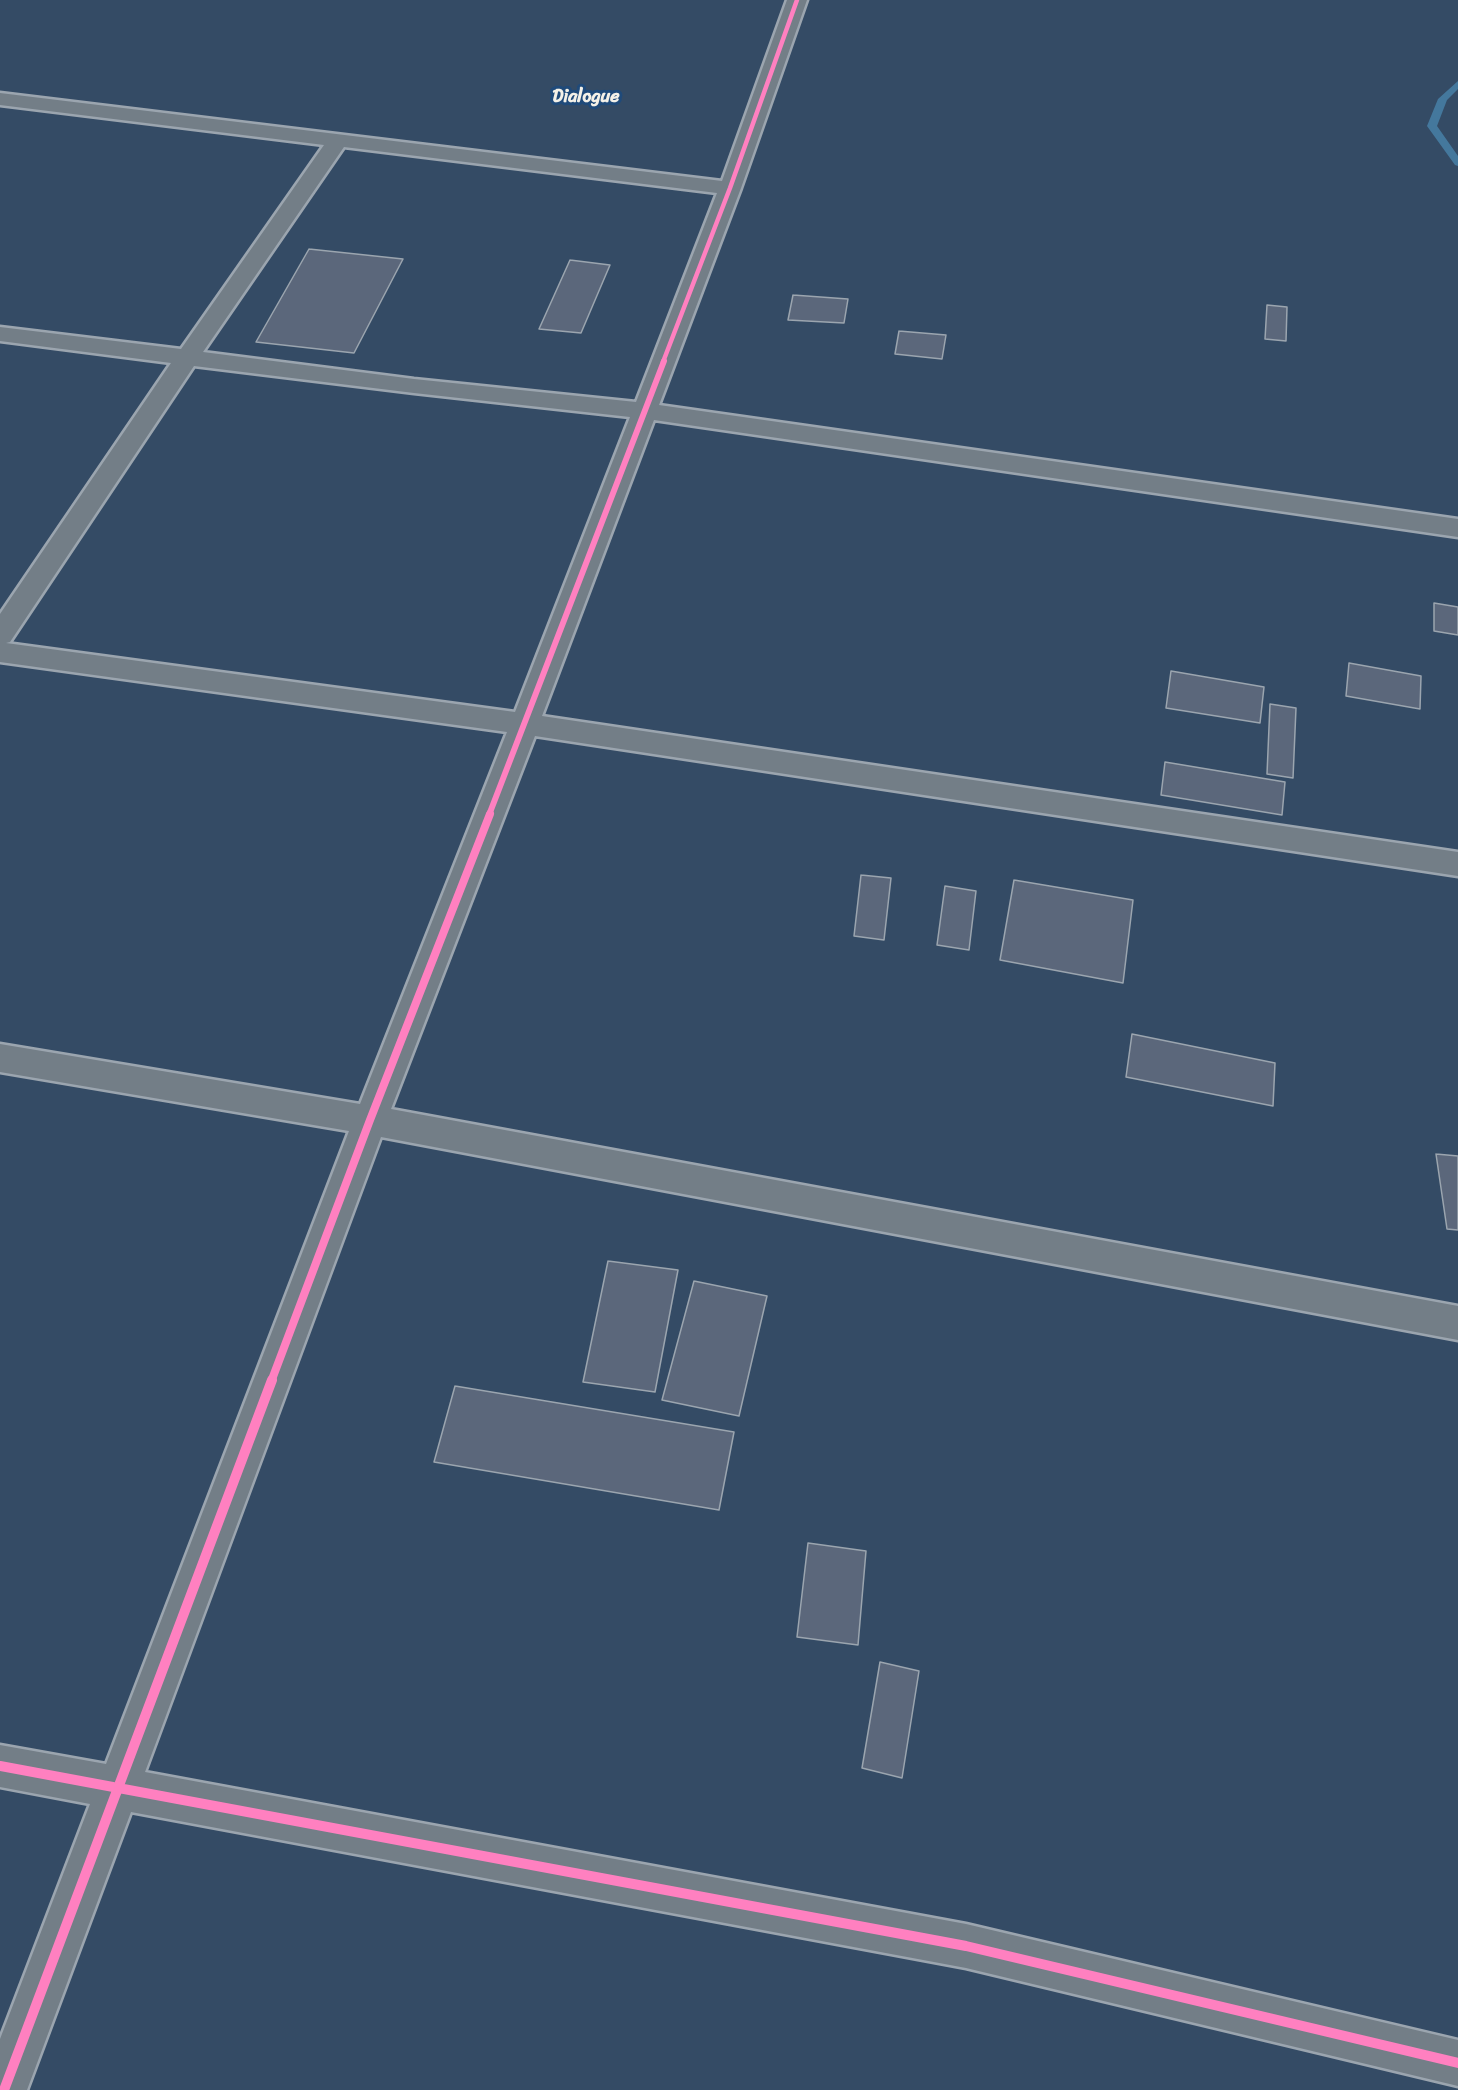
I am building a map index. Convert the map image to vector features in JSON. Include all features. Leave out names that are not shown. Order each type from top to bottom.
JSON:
[{"type":"street","points":[[3,2090],[370,1120],[525,724],[730,188],[797,0]]},
{"type":"street","points":[[0,99],[730,188]]},
{"type":"street","points":[[0,635],[188,356],[339,139]]},
{"type":"street","points":[[0,333],[414,386],[645,411],[1458,528]]},
{"type":"street","points":[[0,652],[525,724],[1458,864]]},
{"type":"street","points":[[0,1058],[370,1120],[1458,1323]]},
{"type":"street","points":[[0,1766],[966,1946],[1458,2063]]},
{"type":"building","points":[[309,249],[403,259],[354,353],[256,342]]},
{"type":"building","points":[[570,260],[610,265],[581,333],[539,329]]},
{"type":"building","points":[[793,295],[848,299],[844,323],[788,320]]},
{"type":"building","points":[[1267,305],[1287,307],[1286,341],[1265,339]]},
{"type":"building","points":[[899,331],[946,335],[942,359],[895,354]]},
{"type":"building","points":[[1434,603],[1458,607],[1458,635],[1434,631]]},
{"type":"building","points":[[1349,663],[1421,676],[1420,709],[1346,696]]},
{"type":"building","points":[[1171,671],[1264,687],[1260,723],[1166,708]]},
{"type":"building","points":[[1270,704],[1296,708],[1293,778],[1267,774]]},
{"type":"building","points":[[1165,762],[1285,782],[1282,815],[1161,795]]},
{"type":"building","points":[[861,875],[891,878],[884,940],[854,936]]},
{"type":"building","points":[[1014,880],[1133,900],[1123,983],[1000,960]]},
{"type":"building","points":[[945,886],[976,891],[969,950],[937,945]]},
{"type":"building","points":[[1132,1034],[1275,1063],[1273,1106],[1126,1077]]},
{"type":"building","points":[[1436,1154],[1458,1156],[1458,1230],[1447,1229]]},
{"type":"building","points":[[608,1261],[678,1270],[655,1392],[583,1382]]},
{"type":"building","points":[[694,1281],[767,1296],[739,1416],[662,1400]]},
{"type":"building","points":[[455,1386],[734,1432],[719,1510],[434,1462]]},
{"type":"building","points":[[808,1543],[866,1551],[858,1645],[797,1637]]},
{"type":"building","points":[[880,1662],[919,1671],[902,1778],[862,1768]]},
{"type":"waterway","points":[[1458,84],[1443,99],[1432,126],[1458,163]]},
{"type":"cycle path","points":[[4,2090],[370,1120],[525,724],[730,188],[797,0]]},
{"type":"cycle path","points":[[0,1766],[966,1946],[1458,2063]]},
{"type":"district","name":"Dialogue","points":[[586,97]]}]
